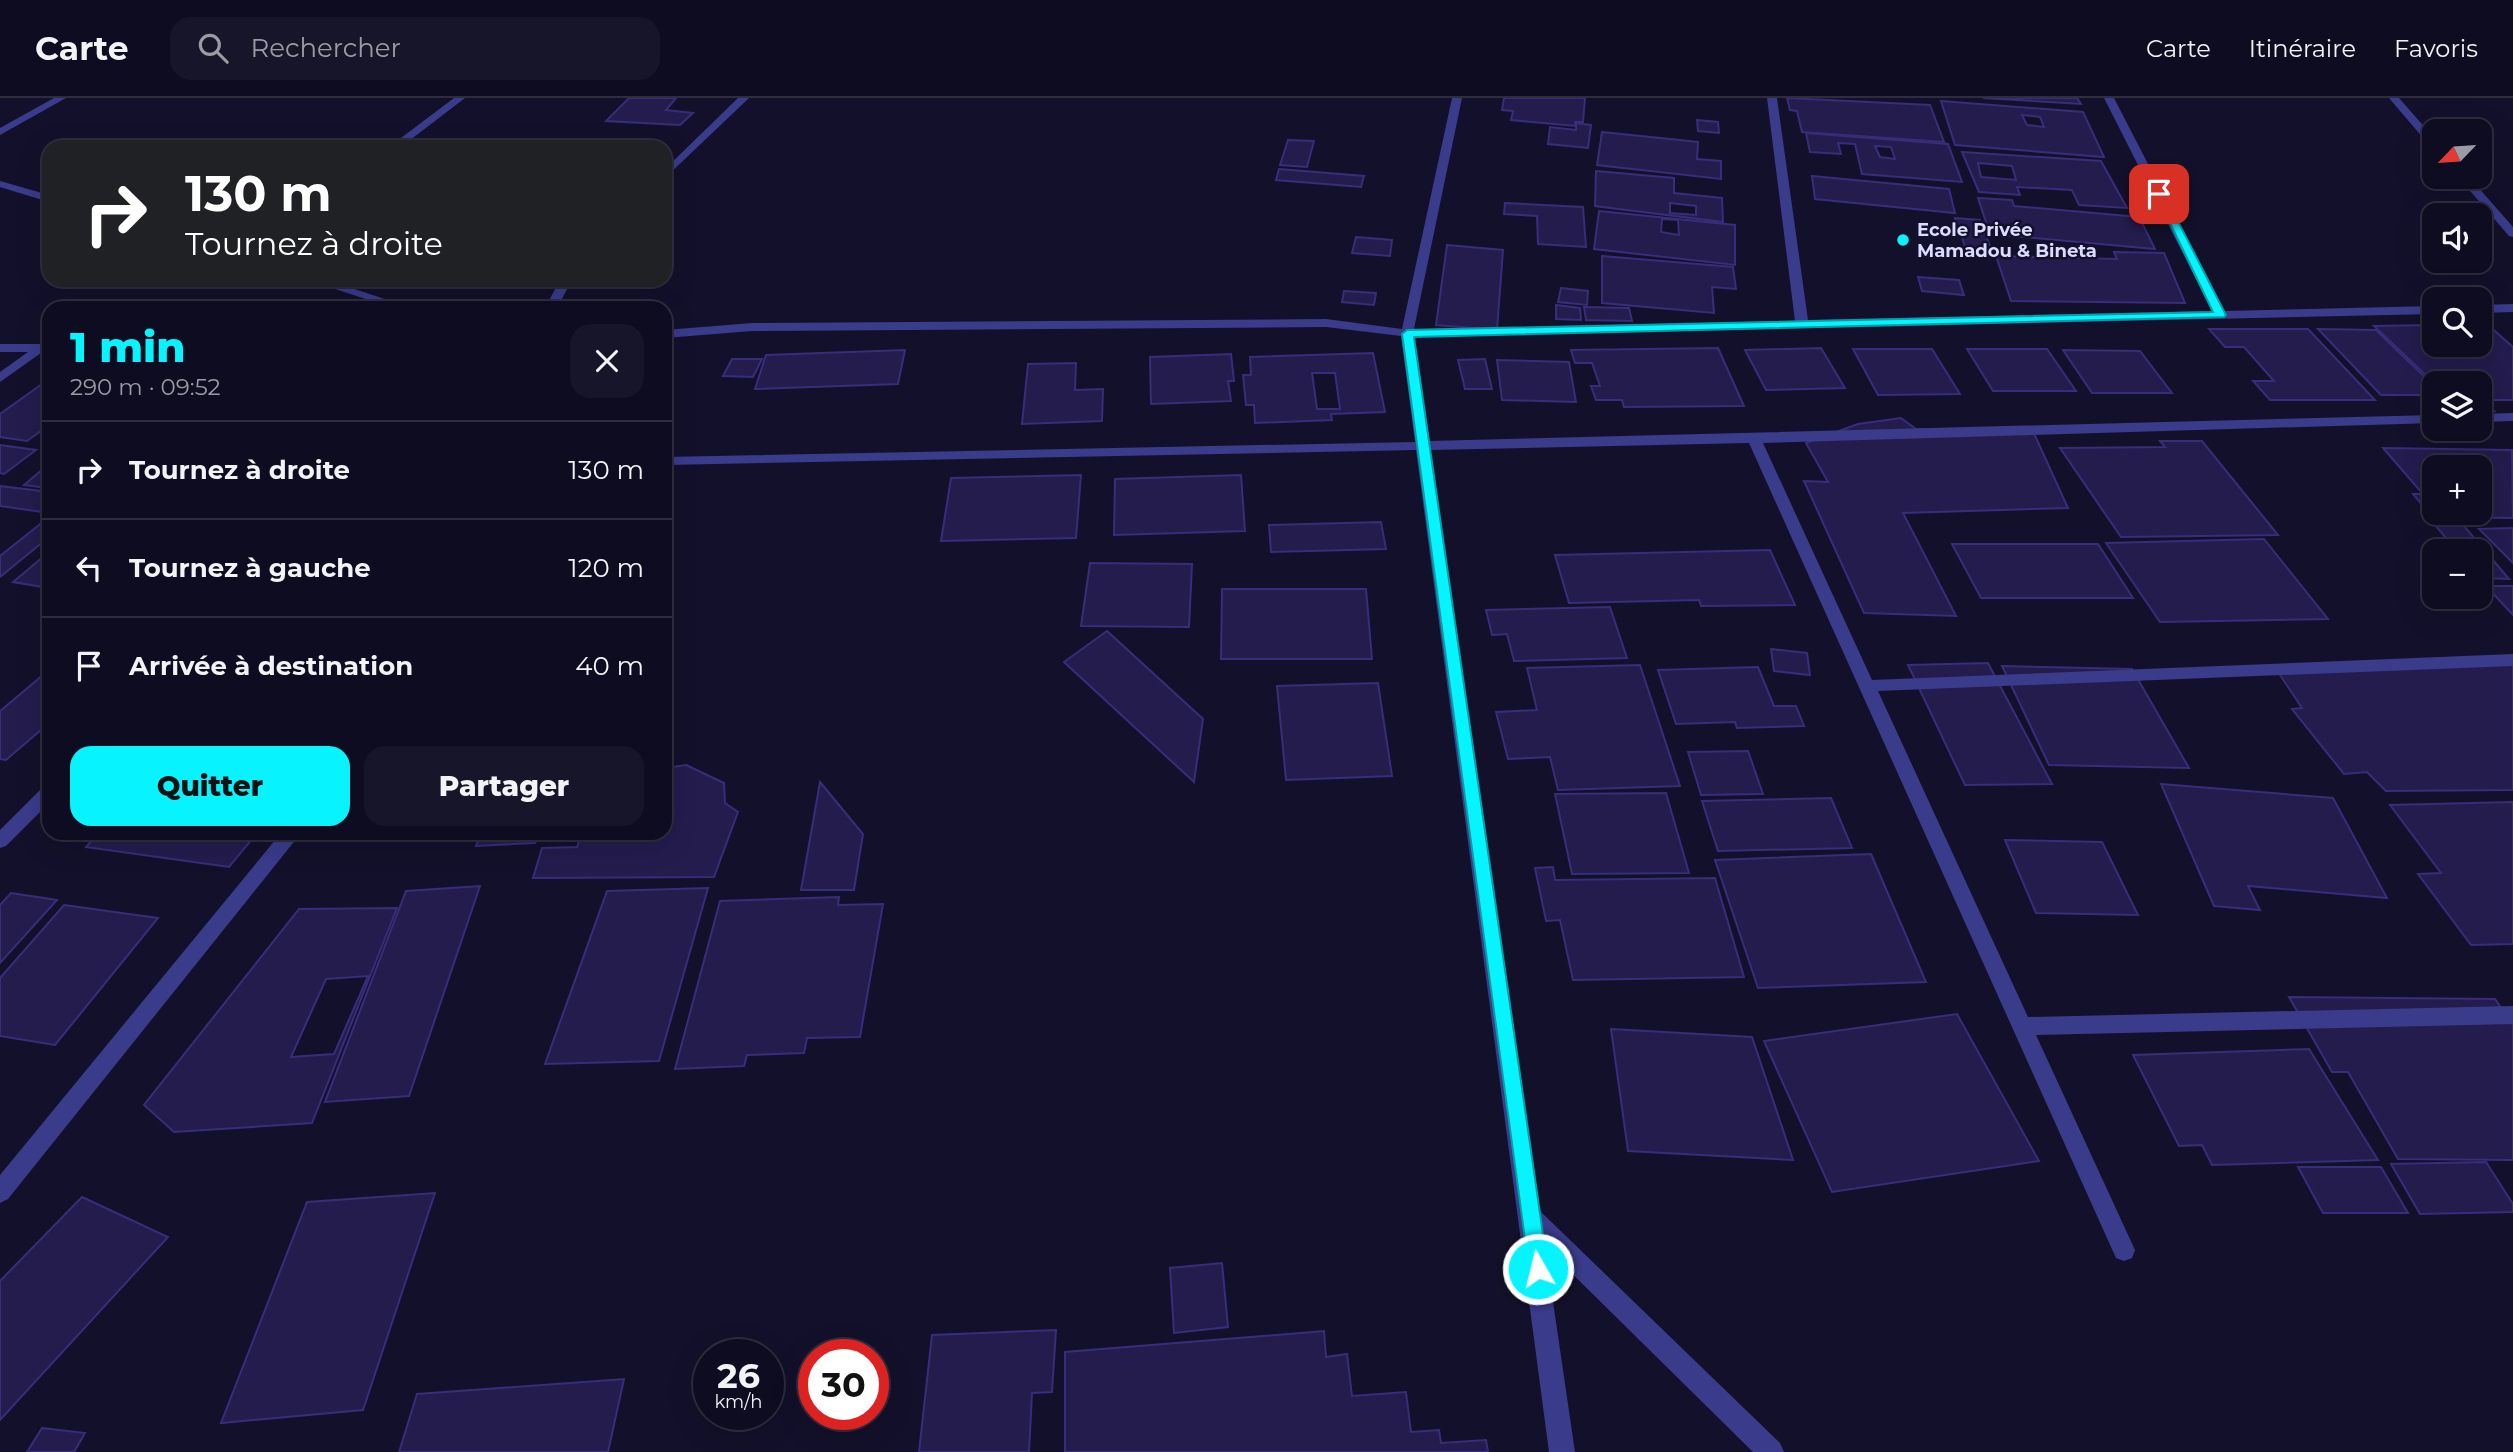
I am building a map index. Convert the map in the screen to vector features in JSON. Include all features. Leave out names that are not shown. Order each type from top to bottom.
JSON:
[{"type":"street","points":[[0,132],[61,98]]},
{"type":"street","points":[[403,140],[460,98]]},
{"type":"street","points":[[672,168],[744,98]]},
{"type":"street","points":[[1457,98],[1407,334],[1562,1452]]},
{"type":"street","points":[[1772,98],[1802,324]]},
{"type":"street","points":[[2109,98],[2220,315]]},
{"type":"street","points":[[2395,98],[2422,130]]},
{"type":"street","points":[[0,184],[42,197]]},
{"type":"street","points":[[2474,189],[2513,234]]},
{"type":"street","points":[[337,287],[383,301]]},
{"type":"street","points":[[2492,309],[2513,308]]},
{"type":"street","points":[[672,333],[751,327],[1326,323],[1407,334],[2422,310]]},
{"type":"street","points":[[0,348],[42,348]]},
{"type":"street","points":[[0,378],[42,350]]},
{"type":"street","points":[[2492,418],[2513,417]]},
{"type":"street","points":[[672,461],[1754,439],[2422,419]]},
{"type":"street","points":[[1754,439],[2124,1250]]},
{"type":"street","points":[[1866,686],[2513,660]]},
{"type":"street","points":[[0,841],[42,799]]},
{"type":"street","points":[[0,1192],[286,840]]},
{"type":"street","points":[[2022,1026],[2513,1015]]},
{"type":"street","points":[[1530,1217],[1771,1452]]},
{"type":"building","points":[[629,98],[676,98],[666,110],[693,113],[680,125],[606,121]]},
{"type":"building","points":[[1504,98],[1585,98],[1583,122],[1575,122],[1575,126],[1511,120],[1513,111],[1502,110]]},
{"type":"building","points":[[1787,98],[1930,105],[1944,142],[1802,132],[1797,111],[1790,110]]},
{"type":"building","points":[[1983,98],[2077,98],[2081,104]]},
{"type":"building","points":[[1941,101],[2083,112],[2104,157],[1955,145]],"holes":[[[2022,115],[2040,117],[2044,127],[2027,125]]]},
{"type":"building","points":[[1697,120],[1718,122],[1719,133],[1698,131]]},
{"type":"building","points":[[1576,123],[1591,125],[1588,148],[1548,144],[1550,127],[1576,130]]},
{"type":"building","points":[[1602,132],[1698,142],[1697,159],[1721,161],[1721,179],[1597,165]]},
{"type":"building","points":[[1806,133],[1948,144],[1962,182],[1862,174],[1855,144],[1838,143],[1841,154],[1810,152]],"holes":[[[1875,146],[1891,147],[1895,159],[1880,157]]]},
{"type":"building","points":[[1288,140],[1314,141],[1307,167],[1280,165]]},
{"type":"building","points":[[1962,152],[2101,161],[2127,208],[2079,205],[2072,190],[2017,187],[2020,195],[1979,192]],"holes":[[[1978,163],[2012,166],[2016,180],[1981,177]]]},
{"type":"building","points":[[1279,169],[1364,176],[1361,187],[1276,180]]},
{"type":"building","points":[[1596,171],[1674,178],[1674,193],[1722,198],[1723,222],[1595,206]],"holes":[[[1670,203],[1696,206],[1696,215],[1670,213]]]},
{"type":"building","points":[[1812,176],[1949,189],[1955,213],[1815,199]]},
{"type":"building","points":[[1978,198],[2012,200],[2014,206],[2139,217],[2155,249],[1990,234]]},
{"type":"building","points":[[1505,203],[1583,207],[1586,247],[1538,244],[1537,216],[1504,214]]},
{"type":"building","points":[[1599,211],[1735,225],[1735,265],[1594,249]],"holes":[[[1662,219],[1678,220],[1679,235],[1661,232]]]},
{"type":"building","points":[[1955,218],[1980,220],[1993,254],[1967,252]]},
{"type":"building","points":[[1356,237],[1392,240],[1390,256],[1352,253]]},
{"type":"building","points":[[1447,245],[1503,250],[1497,330],[1436,325]]},
{"type":"building","points":[[2114,252],[2164,253],[2185,303],[2011,301],[1996,256],[2117,259]]},
{"type":"building","points":[[1602,256],[1733,267],[1736,289],[1712,287],[1714,313],[1602,303]]},
{"type":"building","points":[[1918,277],[1959,280],[1964,295],[1922,291]]},
{"type":"building","points":[[1561,288],[1588,291],[1587,305],[1558,302]]},
{"type":"building","points":[[1344,291],[1376,293],[1374,305],[1342,302]]},
{"type":"building","points":[[1556,305],[1580,308],[1581,320],[1556,319]]},
{"type":"building","points":[[1584,307],[1629,308],[1632,321],[1586,320]]},
{"type":"building","points":[[2422,325],[2422,357],[2492,357],[2492,328],[2513,347],[2513,400],[2492,400],[2492,371],[2422,372],[2374,326]]},
{"type":"building","points":[[2209,329],[2308,329],[2375,400],[2270,400],[2253,381],[2274,381],[2244,347],[2225,347]]},
{"type":"building","points":[[2318,329],[2376,330],[2422,374],[2422,395],[2381,395]]},
{"type":"building","points":[[1718,348],[1744,406],[1624,407],[1622,400],[1596,400],[1591,386],[1600,386],[1592,363],[1575,363],[1571,350]]},
{"type":"building","points":[[1821,348],[1845,388],[1766,390],[1745,350]]},
{"type":"building","points":[[1853,349],[1932,349],[1960,394],[1878,395]]},
{"type":"building","points":[[1967,349],[2047,349],[2076,391],[1993,391]]},
{"type":"building","points":[[905,350],[898,384],[755,389],[766,355]]},
{"type":"building","points":[[2063,350],[2140,351],[2172,393],[2092,393]]},
{"type":"building","points":[[1373,353],[1385,412],[1331,414],[1332,420],[1255,423],[1254,405],[1246,405],[1243,375],[1251,375],[1250,357]],"holes":[[[1312,373],[1335,373],[1340,409],[1317,409]]]},
{"type":"building","points":[[1231,354],[1234,381],[1228,381],[1231,401],[1151,404],[1150,357]]},
{"type":"building","points":[[732,359],[762,359],[753,377],[723,376]]},
{"type":"building","points":[[1485,359],[1492,389],[1465,389],[1458,360]]},
{"type":"building","points":[[1497,360],[1569,362],[1576,402],[1502,400]]},
{"type":"building","points":[[1076,363],[1075,390],[1103,389],[1102,421],[1022,424],[1028,364]]},
{"type":"building","points":[[42,384],[42,430],[27,441],[0,437],[0,414]]},
{"type":"building","points":[[1901,418],[1916,429],[2032,429],[2068,508],[1903,513],[1956,616],[1864,613],[1804,481],[1828,482],[1806,443],[1858,424]]},
{"type":"building","points":[[2160,441],[2202,441],[2278,535],[2121,537],[2060,448],[2165,447]]},
{"type":"building","points":[[0,445],[36,450],[4,474],[0,473]]},
{"type":"building","points":[[2383,448],[2512,450],[2513,518],[2492,518],[2492,455],[2422,455],[2422,493]]},
{"type":"building","points":[[42,470],[42,487],[24,485]]},
{"type":"building","points":[[1081,475],[1076,538],[941,541],[951,478]]},
{"type":"building","points":[[1241,475],[1245,531],[1114,535],[1115,479]]},
{"type":"building","points":[[0,486],[42,491],[42,512],[0,506]]},
{"type":"building","points":[[2413,494],[2422,494],[2422,505]]},
{"type":"building","points":[[1381,522],[1386,549],[1271,552],[1269,525]]},
{"type":"building","points":[[42,523],[42,543],[0,577],[0,556]]},
{"type":"building","points":[[2435,525],[2464,526],[2475,539],[2447,539]]},
{"type":"building","points":[[2513,528],[2513,563],[2492,539],[2479,529]]},
{"type":"building","points":[[2264,539],[2328,619],[2160,622],[2106,543]]},
{"type":"building","points":[[1952,544],[2098,544],[2133,598],[1981,598]]},
{"type":"building","points":[[1770,550],[1795,605],[1701,606],[1699,600],[1569,603],[1555,555]]},
{"type":"building","points":[[42,558],[42,587],[13,582]]},
{"type":"building","points":[[2492,559],[2509,579],[2492,578]]},
{"type":"building","points":[[1090,563],[1192,564],[1189,627],[1081,626]]},
{"type":"building","points":[[2492,586],[2513,586],[2513,615],[2492,592]]},
{"type":"building","points":[[1222,589],[1366,589],[1372,659],[1221,659]]},
{"type":"building","points":[[1610,607],[1627,658],[1514,661],[1507,634],[1492,635],[1486,610]]},
{"type":"building","points":[[1107,631],[1203,719],[1194,782],[1064,662]]},
{"type":"building","points":[[1771,649],[1807,653],[1810,675],[1774,671]]},
{"type":"building","points":[[2513,657],[2513,790],[2386,791],[2367,772],[2344,774],[2292,709],[2302,708],[2276,669]]},
{"type":"building","points":[[1988,663],[2052,784],[1965,785],[1908,665]]},
{"type":"building","points":[[1640,665],[1680,786],[1558,790],[1550,757],[1508,759],[1496,712],[1537,710],[1527,668]]},
{"type":"building","points":[[2002,666],[2132,669],[2189,768],[2049,765]]},
{"type":"building","points":[[1758,667],[1774,706],[1796,706],[1804,726],[1737,728],[1735,722],[1676,724],[1658,670]]},
{"type":"building","points":[[42,676],[42,729],[6,760],[0,759],[0,711]]},
{"type":"building","points":[[1378,683],[1392,776],[1286,780],[1277,686]]},
{"type":"building","points":[[1748,751],[1763,794],[1701,795],[1688,752]]},
{"type":"building","points":[[686,765],[724,783],[725,803],[738,812],[714,877],[533,878],[542,848],[577,847],[580,840],[672,840],[672,767]]},
{"type":"building","points":[[820,782],[863,834],[854,890],[801,890]]},
{"type":"building","points":[[2161,784],[2333,798],[2387,898],[2248,886],[2260,910],[2214,906]]},
{"type":"building","points":[[1666,793],[1689,873],[1572,874],[1555,794]]},
{"type":"building","points":[[1831,798],[1852,848],[1718,851],[1702,801]]},
{"type":"building","points":[[2513,802],[2513,944],[2471,945],[2418,874],[2441,873],[2390,805]]},
{"type":"building","points":[[92,840],[251,840],[229,867],[86,847]]},
{"type":"building","points":[[478,840],[536,840],[535,843],[476,846]]},
{"type":"building","points":[[2005,840],[2102,842],[2138,915],[2036,913]]},
{"type":"building","points":[[1871,854],[1926,982],[1758,988],[1715,860]]},
{"type":"building","points":[[1553,867],[1555,880],[1715,878],[1744,977],[1573,980],[1560,920],[1546,921],[1535,868]]},
{"type":"building","points":[[480,886],[409,1096],[325,1102],[406,891]]},
{"type":"building","points":[[708,888],[659,1061],[545,1064],[607,891]]},
{"type":"building","points":[[11,893],[57,900],[0,963],[0,905]]},
{"type":"building","points":[[839,897],[838,905],[883,904],[860,1037],[807,1038],[804,1053],[747,1055],[744,1066],[675,1069],[720,901]]},
{"type":"building","points":[[64,905],[158,918],[55,1045],[0,1036],[0,978]]},
{"type":"building","points":[[397,908],[312,1123],[174,1132],[144,1105],[299,909]],"holes":[[[368,976],[334,1054],[291,1057],[326,979]]]},
{"type":"building","points":[[2289,997],[2495,999],[2513,1025],[2513,1160],[2398,1159],[2348,1072],[2332,1072]]},
{"type":"building","points":[[1957,1014],[2039,1161],[1832,1192],[1764,1041]]},
{"type":"building","points":[[1611,1029],[1752,1037],[1793,1160],[1628,1151]]},
{"type":"building","points":[[2309,1049],[2378,1160],[2212,1165],[2202,1145],[2179,1146],[2133,1055]]},
{"type":"building","points":[[2486,1162],[2513,1204],[2513,1212],[2420,1214],[2391,1164]]},
{"type":"building","points":[[2298,1167],[2381,1167],[2408,1213],[2323,1213]]},
{"type":"building","points":[[435,1193],[363,1410],[221,1423],[307,1202]]},
{"type":"building","points":[[82,1197],[168,1237],[0,1420],[0,1281]]},
{"type":"building","points":[[1222,1263],[1228,1327],[1174,1333],[1170,1268]]},
{"type":"building","points":[[1056,1330],[1052,1392],[1032,1393],[1029,1452],[919,1452],[932,1335]]},
{"type":"building","points":[[1324,1331],[1326,1357],[1347,1354],[1352,1396],[1406,1392],[1411,1432],[1439,1430],[1441,1443],[1486,1440],[1488,1452],[1065,1452],[1065,1352]]},
{"type":"building","points":[[624,1379],[608,1452],[399,1452],[417,1394]]},
{"type":"building","points":[[42,1428],[85,1433],[74,1452],[27,1452]]},
{"type":"place","name":"Ecole Privée Mamadou & Bineta","points":[[1903,240]]},
{"type":"route","points":[[1538,1269],[1407,334],[2220,315],[2159,194]]}]
